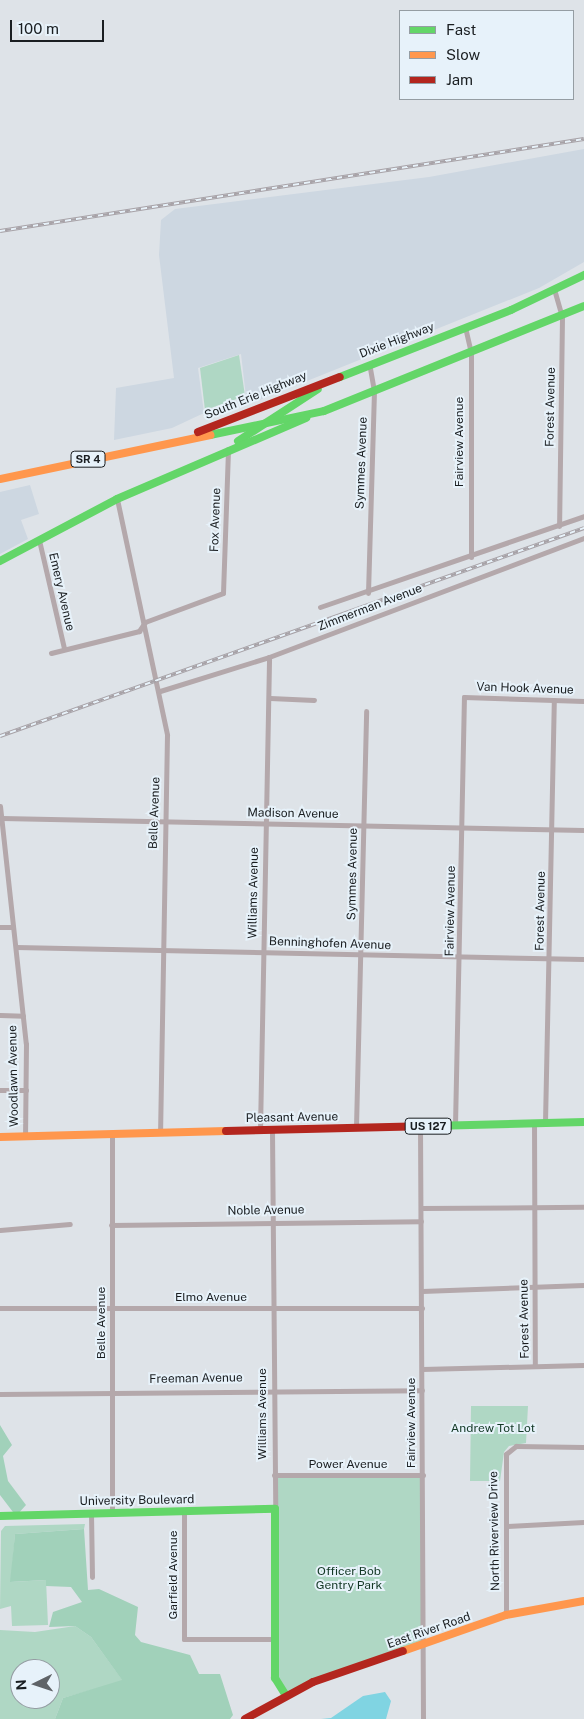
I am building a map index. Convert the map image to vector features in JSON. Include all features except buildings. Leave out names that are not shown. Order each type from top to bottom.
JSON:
[{"type":"main road","name":"Dixie Highway","points":[[228,448],[344,373],[466,327],[554,290],[584,275]]},
{"type":"main road","name":"Dixie Highway","points":[[0,561],[117,499],[228,448],[374,392],[562,317],[584,306]]},
{"type":"main road","name":"South Erie Highway","points":[[176,440],[344,373]]},
{"type":"main road","name":"South Erie Highway","points":[[0,479],[176,440],[324,411]]},
{"type":"main road","name":"Pleasant Avenue","points":[[0,1137],[160,1131],[584,1122]]},
{"type":"main road","name":"University Boulevard","points":[[0,1516],[275,1509]]},
{"type":"main road","name":"Williams Avenue","points":[[275,1509],[275,1678],[285,1694]]},
{"type":"main road","name":"East River Road","points":[[245,1719],[285,1694],[506,1616],[584,1601]]},
{"type":"street","name":"Forest Avenue","points":[[554,290],[562,317],[559,526]]},
{"type":"street","name":"Fairview Avenue","points":[[466,327],[471,353],[471,557]]},
{"type":"street","name":"Symmes Avenue","points":[[368,593],[374,392],[369,364]]},
{"type":"street","name":"Fox Avenue","points":[[145,622],[223,593],[228,448]]},
{"type":"street","name":"Belle Avenue","points":[[117,499],[160,692],[167,735],[160,1131]]},
{"type":"street","name":"Zimmerman Avenue","points":[[320,607],[368,593],[584,516]]},
{"type":"street","name":"Zimmerman Avenue","points":[[160,692],[269,657],[584,538]]},
{"type":"street","name":"Emery Avenue","points":[[39,540],[64,648]]},
{"type":"street","points":[[51,653],[64,648],[139,631],[145,622]]},
{"type":"street","name":"Williams Avenue","points":[[260,1130],[270,698],[269,657]]},
{"type":"street","name":"Fairview Avenue","points":[[455,1125],[464,697]]},
{"type":"street","name":"Van Hook Avenue","points":[[464,697],[584,701]]},
{"type":"street","points":[[270,698],[314,700]]},
{"type":"street","name":"Forest Avenue","points":[[545,1122],[550,958],[554,700]]},
{"type":"street","name":"Symmes Avenue","points":[[356,1127],[362,955],[366,711]]},
{"type":"street","name":"Woodlawn Avenue","points":[[0,806],[2,841],[23,1016],[26,1136]]},
{"type":"street","name":"Madison Avenue","points":[[2,818],[584,830]]},
{"type":"street","points":[[0,928],[13,928]]},
{"type":"street","name":"Benninghofen Avenue","points":[[16,948],[584,959]]},
{"type":"street","points":[[0,1015],[23,1016]]},
{"type":"street","points":[[0,1090],[26,1090]]},
{"type":"street","name":"Forest Avenue","points":[[534,1122],[536,1366]]},
{"type":"street","name":"Fairview Avenue","points":[[420,1126],[423,1719]]},
{"type":"street","name":"Williams Avenue","points":[[272,1130],[275,1509]]},
{"type":"street","name":"Belle Avenue","points":[[112,1134],[112,1513]]},
{"type":"street","points":[[421,1208],[584,1207]]},
{"type":"street","name":"Noble Avenue","points":[[111,1224],[421,1221]]},
{"type":"street","points":[[0,1230],[70,1224]]},
{"type":"street","points":[[422,1291],[584,1285]]},
{"type":"street","name":"Elmo Avenue","points":[[0,1308],[422,1308]]},
{"type":"street","points":[[422,1369],[584,1365]]},
{"type":"street","name":"Freeman Avenue","points":[[0,1394],[274,1388],[422,1390]]},
{"type":"street","name":"North Riverview Drive","points":[[506,1616],[505,1460],[510,1448],[584,1447]]},
{"type":"street","name":"Power Avenue","points":[[274,1475],[422,1475]]},
{"type":"street","name":"Garfield Avenue","points":[[184,1511],[184,1639],[275,1638]]},
{"type":"street","points":[[92,1513],[92,1577]]},
{"type":"street","points":[[506,1526],[584,1522]]},
{"type":"shaded area","points":[[584,149],[584,262],[539,288],[247,405],[241,354],[198,368],[204,413],[172,428],[114,440],[116,388],[174,378],[159,255],[161,220],[175,209],[429,177]]},
{"type":"shaded area","points":[[30,485],[39,514],[21,520],[28,539],[0,554],[0,492]]},
{"type":"green space","points":[[239,355],[245,396],[205,410],[200,368]]},
{"type":"green space","name":"Andrew Tot Lot","points":[[471,1406],[528,1406],[526,1443],[509,1446],[504,1452],[500,1481],[470,1481]]},
{"type":"green space","points":[[0,1425],[12,1445],[3,1456],[8,1481],[26,1505],[16,1516],[0,1495]]},
{"type":"green space","name":"Officer Bob Gentry Park","points":[[274,1475],[423,1475],[423,1646],[285,1694],[277,1685]]},
{"type":"green space","points":[[85,1524],[84,1529],[15,1534],[11,1582],[46,1580],[48,1625],[12,1626],[11,1606],[0,1609],[1,1531],[5,1526]]},
{"type":"green space","points":[[84,1529],[88,1590],[99,1589],[138,1607],[135,1635],[141,1642],[190,1655],[199,1674],[220,1674],[233,1715],[230,1719],[55,1719],[63,1698],[122,1680],[91,1637],[75,1626],[49,1627],[53,1612],[82,1602],[71,1587],[46,1586],[46,1580],[10,1582],[15,1534]]},
{"type":"green space","points":[[75,1626],[91,1637],[123,1681],[63,1698],[60,1706],[60,1659],[10,1659],[10,1709],[59,1709],[55,1719],[0,1719],[0,1630],[35,1632]]},
{"type":"water","points":[[385,1692],[391,1701],[386,1719],[321,1719],[331,1718],[363,1696]]},
{"type":"railway","points":[[0,231],[584,139]]},
{"type":"railway","points":[[0,736],[584,528]]},
{"type":"traffic: fast","points":[[340,377],[511,310],[584,275]]},
{"type":"traffic: fast","points":[[210,435],[324,411],[584,306]]},
{"type":"traffic: fast","points":[[238,441],[318,389]]},
{"type":"traffic: fast","points":[[0,561],[117,499],[306,418]]},
{"type":"traffic: fast","points":[[431,1126],[584,1122]]},
{"type":"traffic: fast","points":[[0,1516],[275,1509],[275,1678],[285,1694]]},
{"type":"traffic: slow","points":[[0,479],[210,435]]},
{"type":"traffic: slow","points":[[0,1137],[226,1131]]},
{"type":"traffic: slow","points":[[403,1651],[506,1615],[584,1601]]},
{"type":"traffic: jam","points":[[198,432],[340,377]]},
{"type":"traffic: jam","points":[[226,1131],[431,1126]]},
{"type":"traffic: jam","points":[[245,1719],[313,1682],[403,1651]]}]
